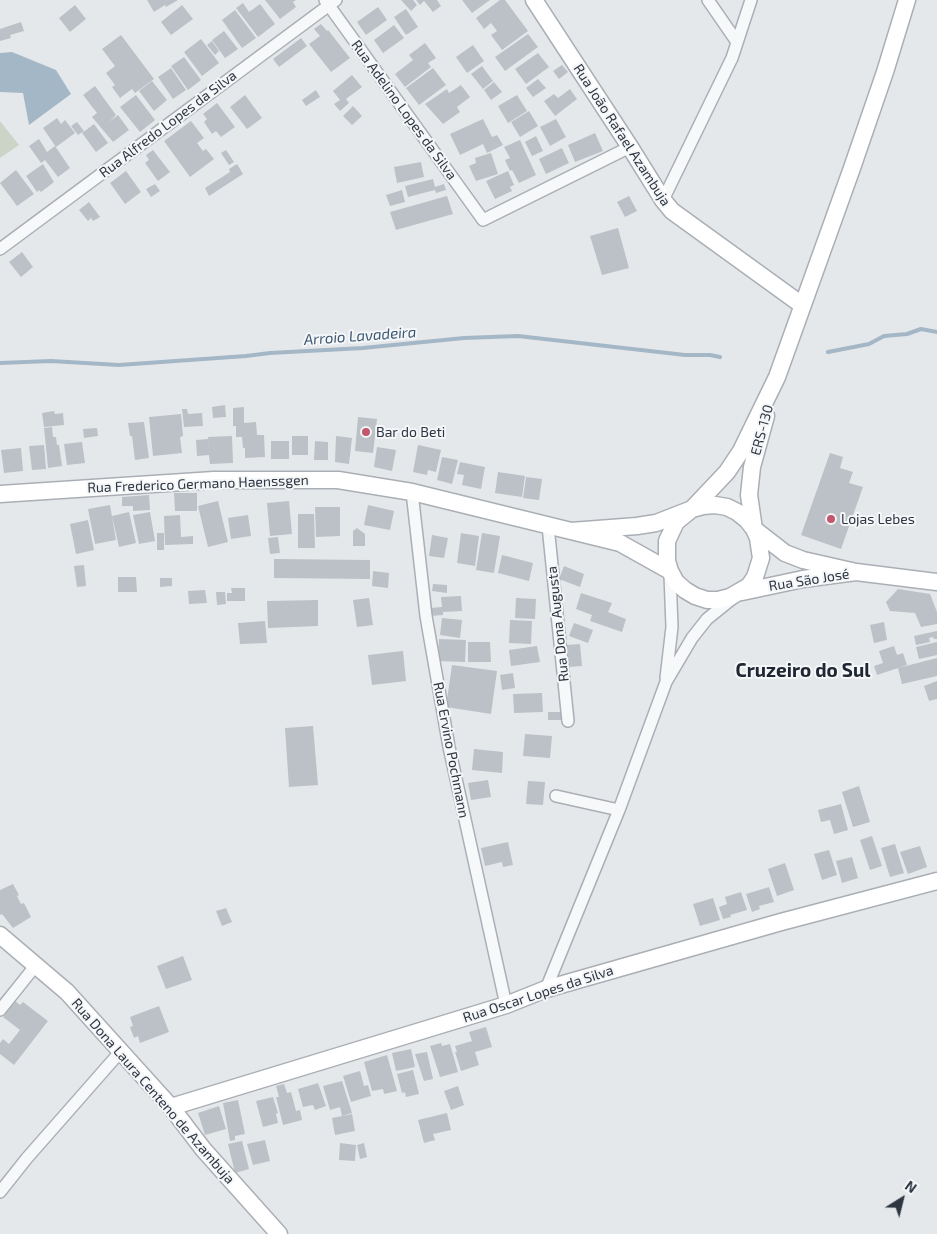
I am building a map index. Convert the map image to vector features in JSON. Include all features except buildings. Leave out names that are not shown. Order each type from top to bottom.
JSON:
[{"type":"main road","name":"Rua João Rafael Azambuja","points":[[534,0],[663,200],[672,211],[802,304]]},
{"type":"main road","points":[[777,377],[861,142],[907,0]]},
{"type":"main road","name":"ERS-130","points":[[692,509],[718,484],[742,451],[777,377]]},
{"type":"main road","name":"ERS-130","points":[[754,529],[749,495],[752,467],[777,377]]},
{"type":"main road","name":"Rua Frederico Germano Haenssgen","points":[[0,494],[214,480],[338,480],[412,492],[620,543],[670,571]]},
{"type":"main road","points":[[571,531],[656,523],[692,509],[715,505],[727,507],[738,512],[754,529],[786,552],[802,560],[856,572]]},
{"type":"main road","points":[[692,509],[676,522],[667,541],[666,551],[670,571],[676,582],[695,596],[706,600],[730,597],[749,586],[759,568],[761,548],[754,529]]},
{"type":"main road","name":"Rua São José","points":[[741,592],[803,579],[856,572],[937,582]]},
{"type":"main road","name":"Rua Oscar Lopes da Silva","points":[[171,1108],[506,1005],[546,988],[937,881]]},
{"type":"main road","name":"Rua Dona Laura Centeno de Azambuja","points":[[0,935],[67,992],[121,1050],[171,1108],[203,1149],[279,1234]]},
{"type":"street","points":[[708,0],[737,42]]},
{"type":"street","points":[[663,200],[732,58],[751,0]]},
{"type":"street","name":"Rua Adelino Lopes da Silva","points":[[330,2],[483,220],[630,147]]},
{"type":"street","name":"Rua Alfredo Lopes da Silva","points":[[0,249],[330,2]]},
{"type":"street","name":"Rua Ervino Pochmann","points":[[412,492],[426,616],[449,747],[506,1005]]},
{"type":"street","name":"Rua Dona Augusta","points":[[548,526],[568,721]]},
{"type":"street","points":[[666,682],[672,627],[670,571]]},
{"type":"street","points":[[546,988],[619,810],[666,682],[692,638],[707,619],[741,592]]},
{"type":"street","points":[[556,796],[619,810]]},
{"type":"street","points":[[0,1010],[36,965]]},
{"type":"street","points":[[0,1192],[27,1158],[121,1050]]},
{"type":"shaded area","points":[[0,121],[19,145],[0,158]]},
{"type":"water","points":[[12,52],[56,70],[71,94],[29,125],[23,93],[0,92],[0,53]]},
{"type":"waterway","name":"Arroio Lavadeira","points":[[828,352],[869,344],[884,336],[907,334],[921,329],[937,332]]},
{"type":"waterway","name":"Arroio Lavadeira","points":[[0,363],[51,361],[119,365],[363,348],[464,338],[518,336],[685,355],[720,357]]},
{"type":"place","name":"Bar do Beti","points":[[366,432]]},
{"type":"place","name":"Lojas Lebes","points":[[831,519]]},
{"type":"district","name":"Cruzeiro do Sul","points":[[803,671]]}]
